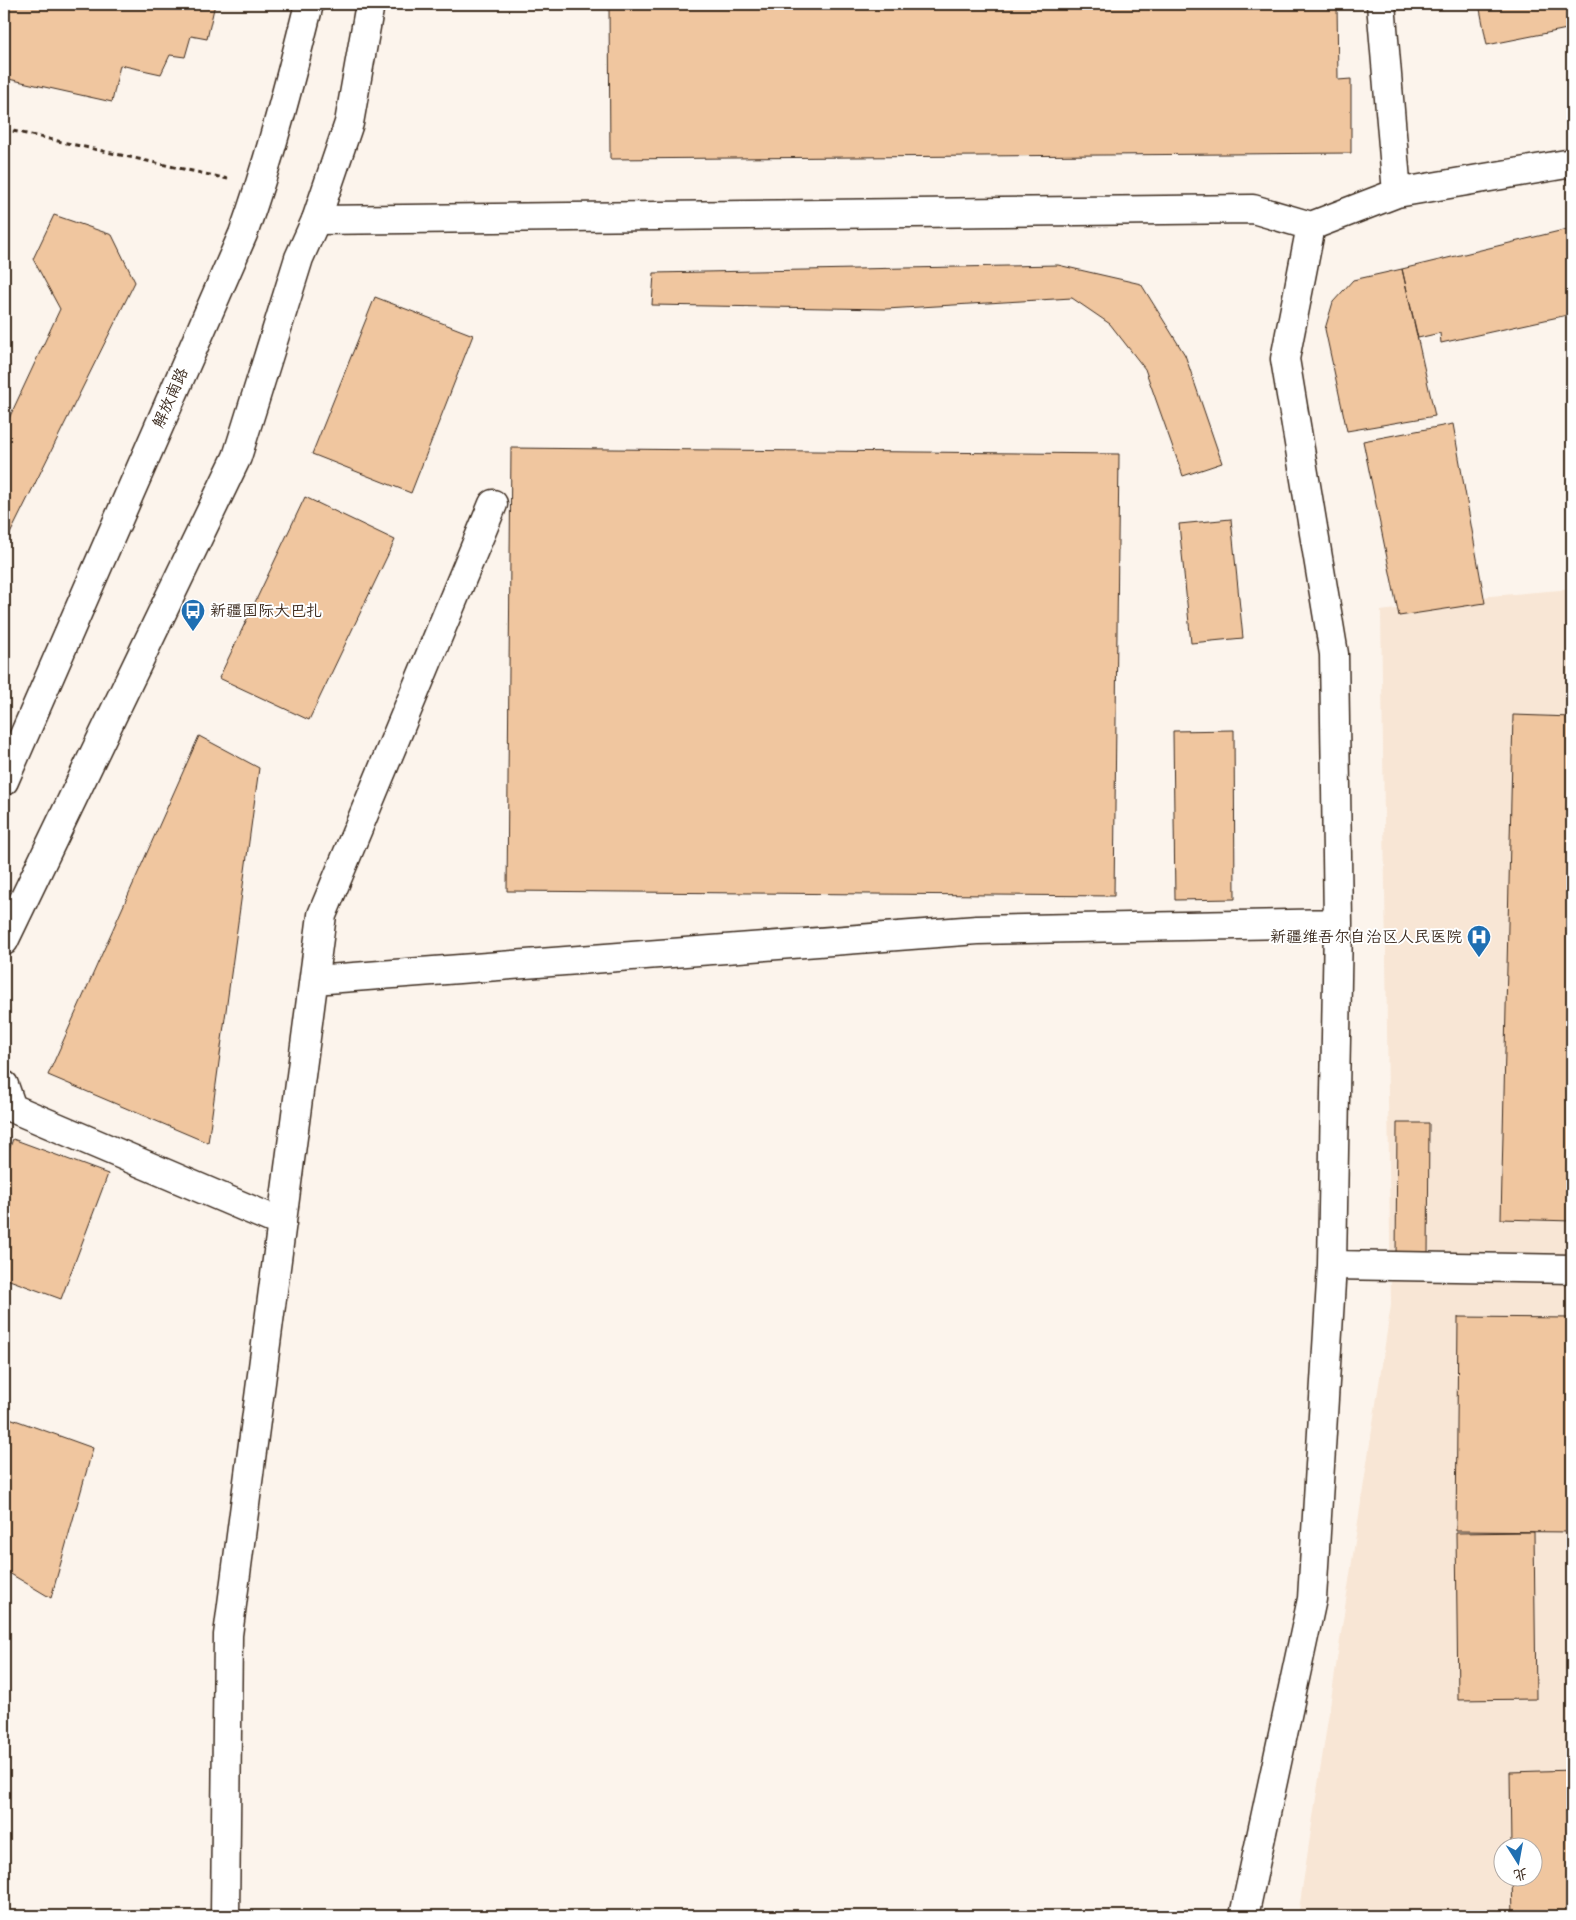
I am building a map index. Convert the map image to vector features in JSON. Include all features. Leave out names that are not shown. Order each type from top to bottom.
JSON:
[{"type":"street","name":"解放南路","points":[[4,781],[243,234],[260,186],[292,75],[309,4]]},
{"type":"street","points":[[4,941],[237,458],[299,258],[316,220],[349,123],[370,4]]},
{"type":"street","points":[[1381,4],[1396,193]]},
{"type":"street","points":[[316,220],[1253,209],[1311,226],[1396,193],[1572,163]]},
{"type":"street","points":[[1244,1916],[1312,1599],[1332,1264],[1338,923],[1334,654],[1285,359],[1311,226]]},
{"type":"street","points":[[224,1916],[228,1635],[322,914],[493,504]]},
{"type":"street","points":[[314,980],[977,930],[1338,923]]},
{"type":"street","points":[[4,1085],[12,1108],[282,1223]]},
{"type":"street","points":[[1332,1264],[1572,1269]]},
{"type":"path","points":[[4,129],[260,186]]},
{"type":"shaded area","name":"新疆维吾尔自治区人民医院","points":[[1572,589],[1572,1916],[1298,1916],[1391,1305],[1381,611],[1490,596]]},
{"type":"building","points":[[4,4],[215,4],[207,39],[191,36],[185,57],[170,55],[161,74],[120,65],[112,102],[4,78]]},
{"type":"building","points":[[609,4],[1337,4],[1338,80],[1351,79],[1351,153],[610,159]]},
{"type":"building","points":[[1479,4],[1572,4],[1572,28],[1487,45]]},
{"type":"building","points":[[54,215],[112,235],[135,282],[4,546],[4,429],[60,309],[33,259]]},
{"type":"building","points":[[1572,228],[1572,314],[1441,343],[1440,333],[1418,338],[1402,269]]},
{"type":"building","points":[[1058,265],[1141,284],[1185,355],[1222,463],[1183,476],[1145,369],[1110,324],[1072,298],[886,309],[652,305],[654,273]]},
{"type":"building","points":[[1402,269],[1435,416],[1347,431],[1325,329],[1333,302],[1353,280]]},
{"type":"building","points":[[375,297],[473,335],[411,493],[312,454]]},
{"type":"building","points":[[1453,424],[1485,603],[1399,616],[1363,441]]},
{"type":"building","points":[[511,448],[1119,454],[1114,896],[507,891]]},
{"type":"building","points":[[305,497],[395,540],[309,720],[219,678]]},
{"type":"building","points":[[1231,519],[1243,638],[1191,643],[1179,524]]},
{"type":"building","points":[[1513,715],[1572,717],[1572,1221],[1501,1219]]},
{"type":"building","points":[[1234,730],[1235,899],[1175,900],[1173,731]]},
{"type":"building","points":[[199,736],[259,768],[208,1143],[48,1075]]},
{"type":"building","points":[[1397,1123],[1429,1123],[1428,1257],[1396,1257]]},
{"type":"building","points":[[13,1139],[108,1174],[61,1299],[4,1278],[4,1163]]},
{"type":"building","points":[[1458,1317],[1572,1318],[1572,1532],[1456,1531]]},
{"type":"building","points":[[4,1416],[93,1448],[51,1598],[4,1570]]},
{"type":"building","points":[[1534,1532],[1536,1699],[1458,1700],[1456,1533]]},
{"type":"building","points":[[1572,1770],[1572,1916],[1513,1916],[1512,1888],[1544,1888],[1544,1838],[1511,1838],[1510,1772]]},
{"type":"place","name":"新疆国际大巴扎","points":[[193,632]]},
{"type":"place","name":"新疆维吾尔自治区人民医院","points":[[1479,958]]}]
